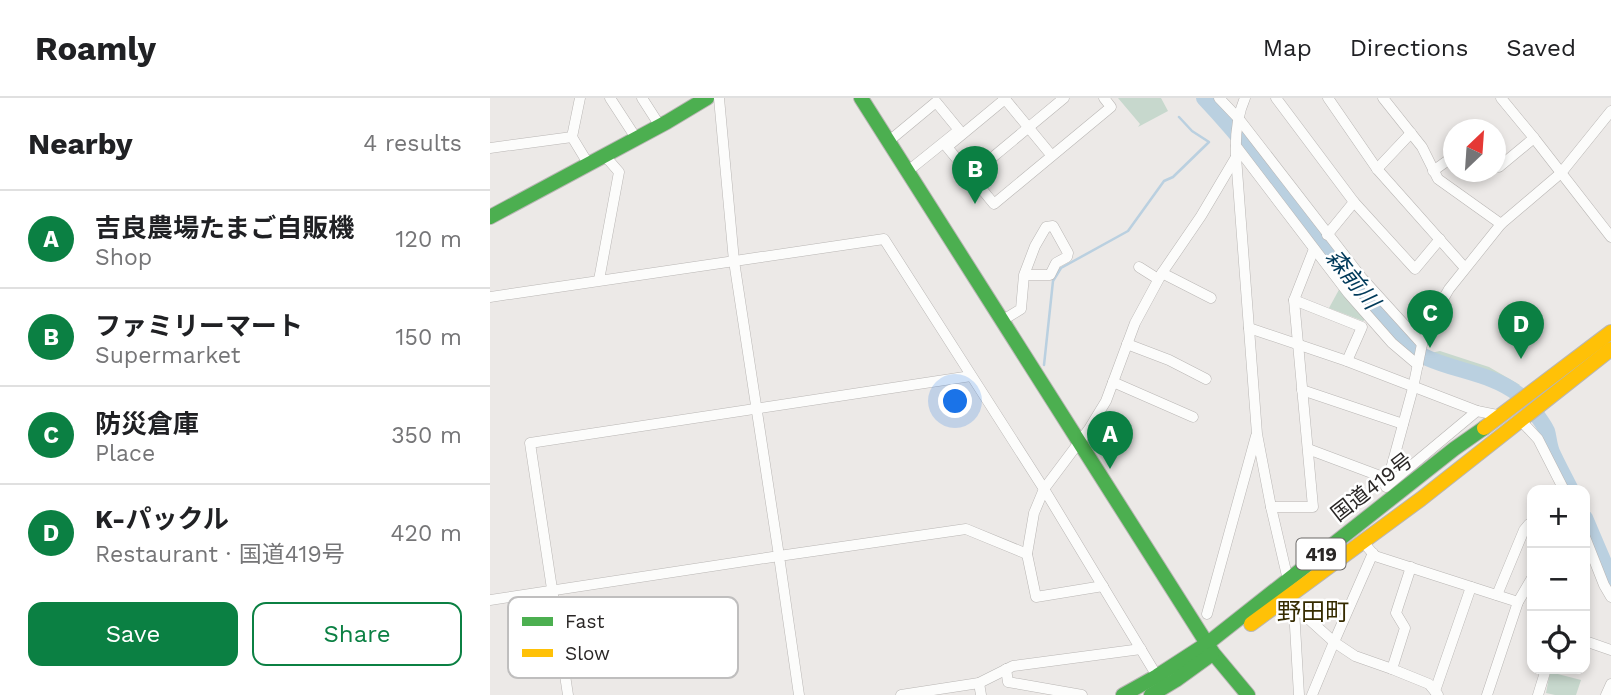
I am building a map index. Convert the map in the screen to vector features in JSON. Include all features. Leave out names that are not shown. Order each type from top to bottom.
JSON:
[{"type":"main road","points":[[490,217],[707,98]]},
{"type":"main road","points":[[863,99],[1210,648],[1248,695]]},
{"type":"main road","name":"国道419号","points":[[1290,592],[1454,449],[1611,332]]},
{"type":"main road","name":"国道419号","points":[[1123,695],[1210,648],[1290,592],[1368,547],[1611,349]]},
{"type":"main road","name":"国道419号","points":[[1151,695],[1176,680],[1210,648]]},
{"type":"street","points":[[580,98],[572,137],[589,165]]},
{"type":"street","points":[[610,98],[636,138]]},
{"type":"street","points":[[642,98],[660,125]]},
{"type":"street","points":[[719,98],[734,261],[799,695]]},
{"type":"street","points":[[970,176],[1064,98]]},
{"type":"street","points":[[1052,156],[1007,99],[947,147],[994,204],[1052,156],[1111,107],[1104,98]]},
{"type":"street","points":[[1219,98],[1239,119],[1362,278],[1422,344]]},
{"type":"street","points":[[1245,98],[1240,109],[1236,157],[1257,434],[1290,592],[1299,695]]},
{"type":"street","points":[[1276,98],[1353,202],[1415,269],[1440,239]]},
{"type":"street","points":[[1328,98],[1377,169],[1465,268]]},
{"type":"street","points":[[1383,98],[1422,148],[1438,179],[1501,224]]},
{"type":"street","points":[[1501,98],[1607,225],[1611,237]]},
{"type":"street","points":[[889,141],[936,102],[959,130],[908,171]]},
{"type":"street","points":[[1477,411],[1386,486],[1422,344],[1449,289],[1501,224],[1561,173],[1611,111]]},
{"type":"street","points":[[1377,169],[1411,133]]},
{"type":"street","points":[[490,148],[572,137]]},
{"type":"street","points":[[1506,161],[1534,138]]},
{"type":"street","points":[[1236,146],[1348,293],[1392,343],[1418,365]]},
{"type":"street","points":[[599,280],[619,172],[605,156]]},
{"type":"street","points":[[1103,586],[1036,597],[1027,554],[1034,513],[1044,489],[1089,429],[1106,401],[1135,323],[1160,276],[1201,216],[1236,157]]},
{"type":"street","points":[[1433,171],[1443,164]]},
{"type":"street","points":[[1327,235],[1353,202]]},
{"type":"street","points":[[1003,320],[1021,309],[1024,275],[1028,260],[1046,227],[1053,226],[1068,253],[1067,257],[1056,263],[1050,275],[1024,275]]},
{"type":"street","points":[[490,297],[884,239],[1044,489],[1157,676]]},
{"type":"street","points":[[1271,507],[1313,507],[1294,300],[1314,248]]},
{"type":"street","points":[[1139,267],[1211,298]]},
{"type":"street","points":[[1294,300],[1362,327],[1347,361]]},
{"type":"street","points":[[1249,328],[1347,361],[1477,411],[1502,415]]},
{"type":"street","points":[[1127,344],[1169,360],[1206,379]]},
{"type":"street","points":[[552,597],[530,443],[971,376]]},
{"type":"street","points":[[1113,382],[1193,417]]},
{"type":"street","points":[[1302,390],[1403,424]]},
{"type":"street","points":[[1532,415],[1538,439],[1561,485]]},
{"type":"street","points":[[1207,614],[1257,434]]},
{"type":"street","points":[[1308,449],[1388,479]]},
{"type":"street","points":[[1497,595],[1527,526]]},
{"type":"street","points":[[508,597],[966,529],[1027,554]]},
{"type":"street","points":[[1368,547],[1375,556],[1518,602]]},
{"type":"street","points":[[1312,695],[1368,547]]},
{"type":"street","points":[[1589,548],[1611,597]]},
{"type":"street","points":[[1392,669],[1405,628],[1396,613],[1411,567]]},
{"type":"street","points":[[1437,693],[1471,587]]},
{"type":"street","points":[[1487,695],[1518,602],[1527,588]]},
{"type":"street","points":[[1290,592],[1334,642],[1355,656],[1429,684],[1437,693]]},
{"type":"street","points":[[490,600],[508,597]]},
{"type":"street","points":[[1590,643],[1611,650]]},
{"type":"street","points":[[901,695],[979,683],[1013,666],[1141,649]]},
{"type":"street","points":[[1006,669],[1008,682],[1082,695]]},
{"type":"street","points":[[1538,695],[1544,674]]},
{"type":"street","points":[[979,683],[981,695]]},
{"type":"street","points":[[1606,695],[1611,684]]},
{"type":"green space","points":[[1118,98],[1161,98],[1168,111],[1138,127],[1140,124]]},
{"type":"green space","points":[[1341,286],[1368,318],[1363,321],[1329,308]]},
{"type":"green space","points":[[1440,351],[1489,367],[1520,385],[1511,387],[1432,359],[1430,353]]},
{"type":"green space","points":[[1550,674],[1581,680],[1576,695],[1546,693]]},
{"type":"waterway","name":"森前川","points":[[1204,98],[1255,156],[1349,279],[1399,338],[1426,357],[1489,378],[1504,385],[1525,401],[1547,431],[1552,452],[1568,485]]},
{"type":"waterway","points":[[1044,365],[1053,281],[1061,268],[1128,231],[1164,181],[1173,177],[1209,142],[1192,131],[1179,117]]},
{"type":"waterway","name":"森前川","points":[[1590,530],[1611,579]]},
{"type":"traffic: fast","points":[[490,217],[707,98]]},
{"type":"traffic: fast","points":[[861,98],[1213,653],[1248,695]]},
{"type":"traffic: fast","points":[[1123,695],[1208,643],[1484,428]]},
{"type":"traffic: fast","points":[[1151,695],[1212,654]]},
{"type":"traffic: slow","points":[[1484,428],[1611,332]]},
{"type":"traffic: slow","points":[[1251,624],[1421,499],[1611,349]]},
{"type":"place","name":"ファミリーマート","points":[[975,204]]},
{"type":"place","name":"防災倉庫","points":[[1430,348]]},
{"type":"place","name":"K-パックル","points":[[1521,359]]},
{"type":"place","name":"吉良農場たまご自販機","points":[[1110,469]]},
{"type":"district","name":"野田町","points":[[1313,612]]}]
